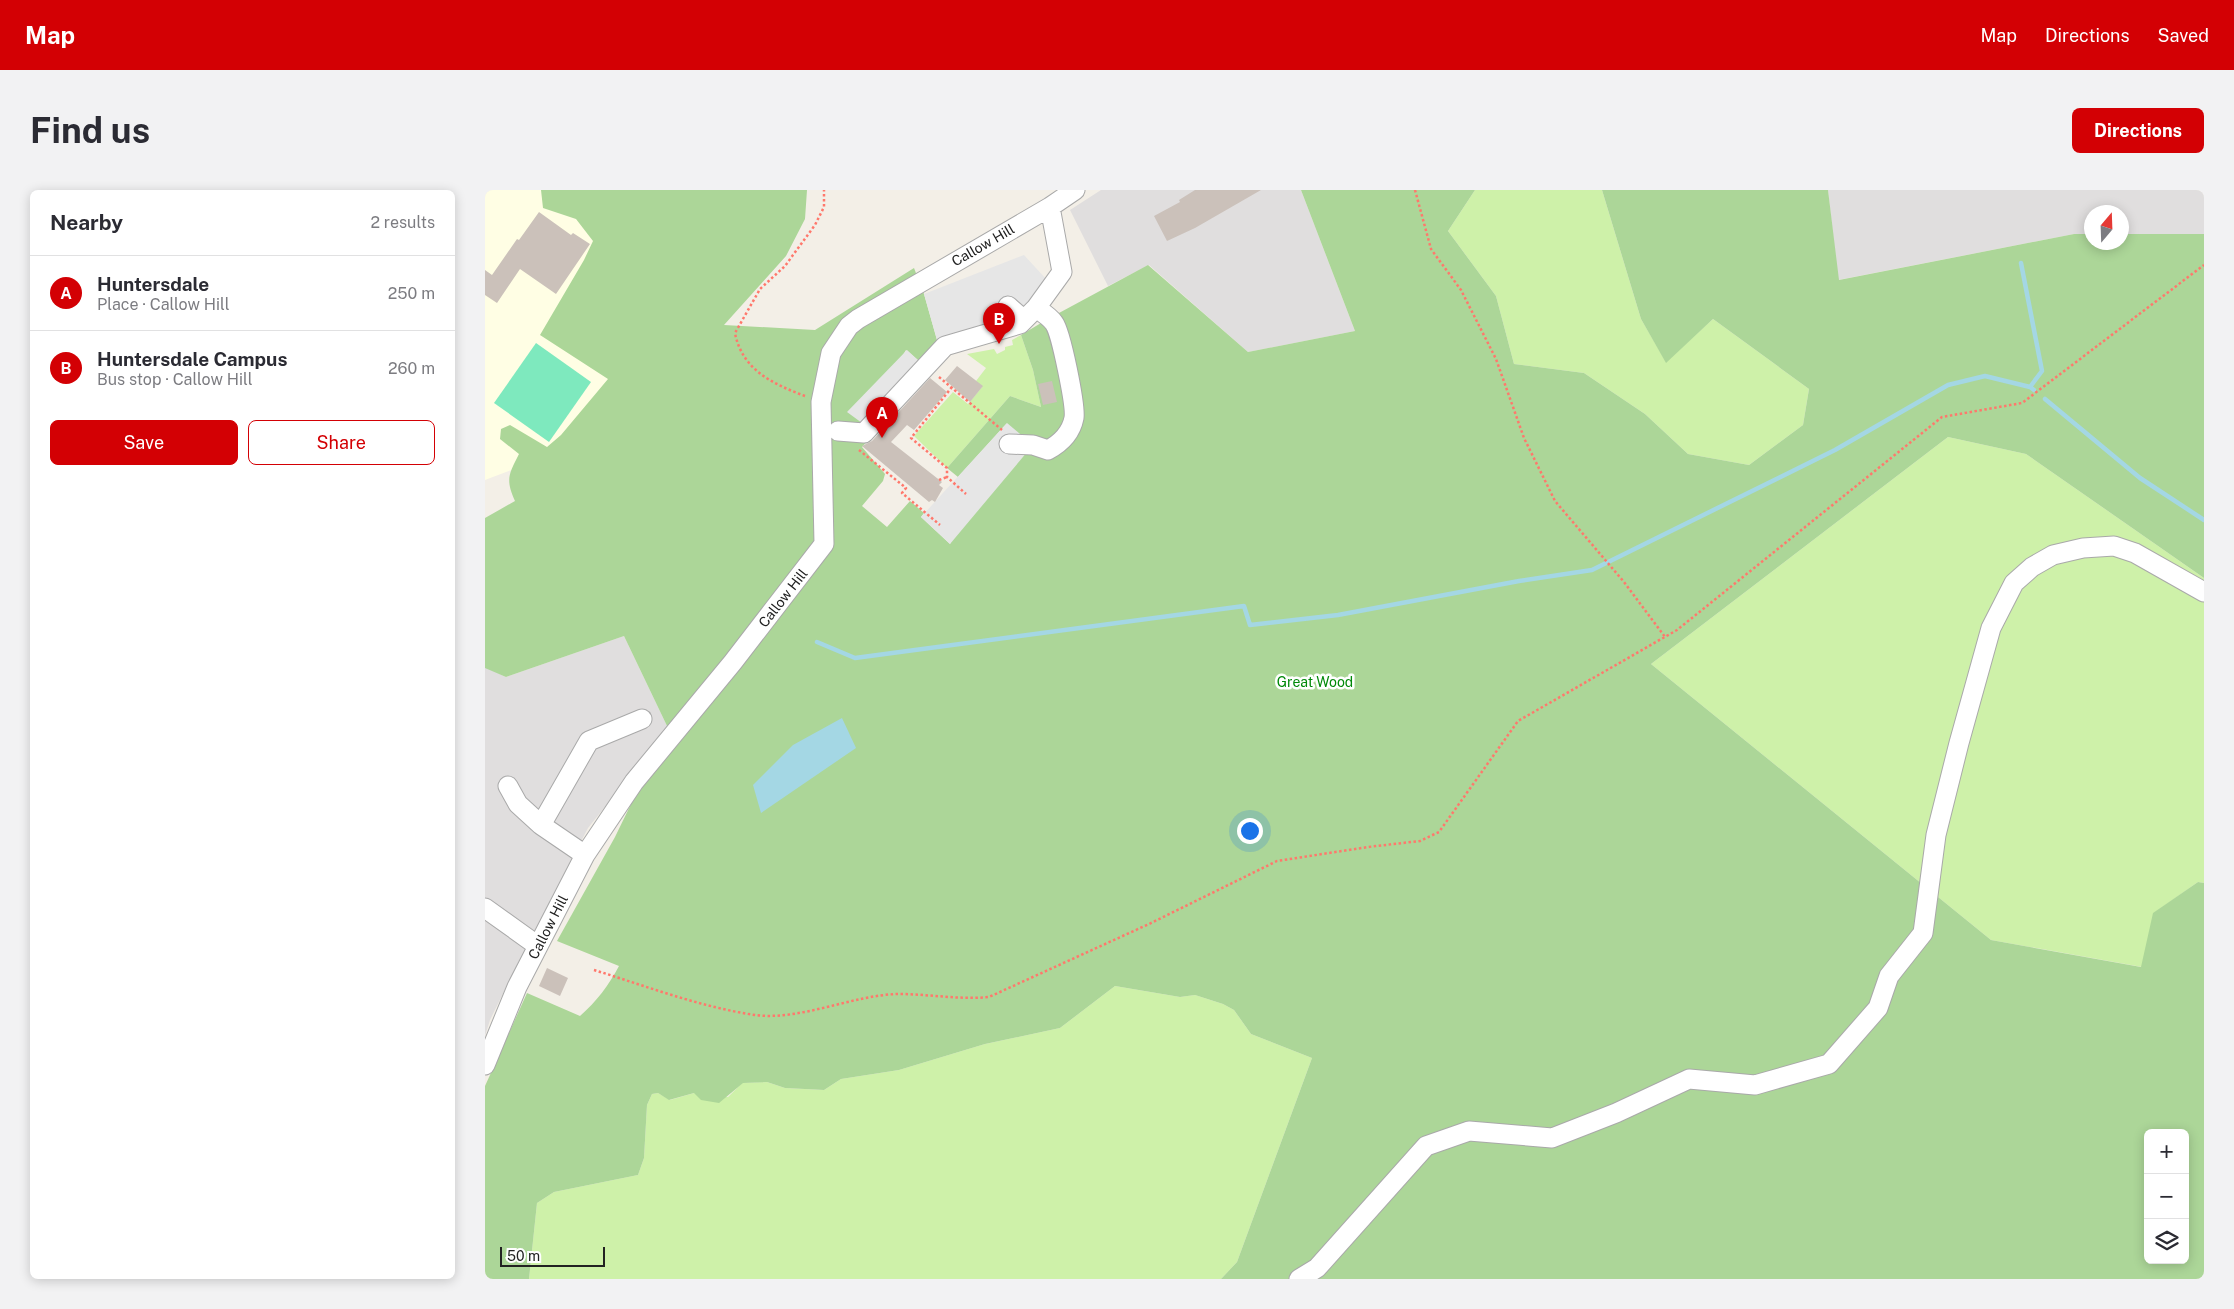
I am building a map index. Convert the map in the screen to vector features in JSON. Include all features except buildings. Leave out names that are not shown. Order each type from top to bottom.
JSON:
[{"type":"street","name":"Callow Hill","points":[[485,1065],[517,987],[585,854],[634,782],[733,662],[824,544],[821,402],[831,353],[849,326],[915,284],[1050,207],[1075,190]]},
{"type":"street","points":[[838,431],[864,433],[945,346],[954,339],[1020,324],[1030,314],[1062,272],[1050,207]]},
{"type":"street","points":[[1009,306],[1055,323],[1065,359],[1074,416],[1070,430],[1064,438],[1059,444],[1048,450],[1033,445],[1009,444]]},
{"type":"street","points":[[1299,1279],[1317,1268],[1426,1146],[1469,1131],[1552,1138],[1615,1113],[1689,1079],[1755,1085],[1829,1064],[1879,1008],[1889,976],[1923,933],[1936,835],[1959,743],[1991,628],[2014,583],[2032,567],[2053,555],[2083,548],[2114,546],[2135,553],[2204,592]]},
{"type":"street","points":[[541,825],[589,741],[642,719]]},
{"type":"street","points":[[509,786],[519,804],[541,825],[585,854]]},
{"type":"street","points":[[485,908],[538,946]]},
{"type":"path","points":[[821,402],[783,388],[762,375],[744,359],[737,347],[735,333],[760,289],[785,266],[802,246],[824,207],[824,190]]},
{"type":"path","points":[[1415,190],[1431,249],[1461,290],[1496,359],[1524,438],[1555,501],[1624,582],[1665,637]]},
{"type":"path","points":[[594,970],[720,1008],[757,1015],[779,1015],[897,994],[973,998],[989,997],[1149,924],[1277,861],[1421,841],[1439,832],[1518,721],[1677,630],[1942,417],[2022,402],[2204,265]]},
{"type":"path","points":[[926,366],[1001,429],[1009,444]]},
{"type":"path","points":[[952,387],[911,438],[947,468],[947,476],[966,494]]},
{"type":"path","points":[[864,433],[855,446],[906,488],[902,493],[939,525]]},
{"type":"path","points":[[939,480],[947,476]]},
{"type":"shaded area","points":[[485,190],[601,190],[634,355],[546,457],[485,480]]},
{"type":"shaded area","points":[[1101,190],[1301,190],[1355,331],[1248,352],[1149,265],[1108,286],[1070,210]]},
{"type":"shaded area","points":[[1828,190],[2204,190],[2204,234],[2129,234],[2129,205],[2084,205],[2084,234],[2074,234],[1838,280]]},
{"type":"shaded area","points":[[1024,255],[1047,280],[1012,321],[937,340],[924,294]]},
{"type":"shaded area","points":[[907,350],[919,361],[862,423],[847,412]]},
{"type":"shaded area","points":[[1007,423],[1033,445],[950,544],[921,517]]},
{"type":"shaded area","points":[[624,636],[668,728],[588,828],[517,965],[490,1020],[485,1036],[485,667],[506,677]]},
{"type":"green space","name":"Great Wood","points":[[541,190],[807,190],[805,219],[786,256],[724,325],[815,330],[914,268],[924,294],[937,340],[919,361],[906,350],[862,423],[874,434],[862,447],[885,474],[883,481],[862,506],[887,527],[910,501],[924,513],[921,517],[950,544],[1007,423],[958,477],[947,468],[1010,396],[1041,407],[1033,370],[1021,335],[1148,265],[1248,352],[1355,331],[1301,190],[1475,190],[1448,231],[1496,296],[1514,364],[1584,373],[1645,414],[1688,454],[1749,465],[1803,425],[1809,389],[1713,319],[1666,363],[1641,319],[1602,190],[1828,190],[1839,280],[2074,234],[2084,234],[2084,250],[2129,250],[2129,234],[2204,234],[2204,578],[2026,454],[1948,437],[1651,664],[1991,940],[2141,967],[2153,913],[2198,882],[2204,883],[2204,1279],[1221,1279],[1237,1262],[1312,1058],[1251,1034],[1234,1010],[1223,1004],[1195,995],[1180,997],[1115,986],[1060,1028],[985,1044],[899,1070],[841,1079],[824,1090],[785,1088],[767,1082],[743,1083],[719,1103],[701,1100],[694,1093],[669,1100],[658,1093],[652,1094],[647,1105],[644,1158],[638,1175],[554,1192],[537,1203],[529,1279],[485,1279],[485,1086],[527,993],[580,1016],[602,993],[619,966],[557,941],[615,837],[668,728],[624,636],[506,677],[485,668],[485,518],[515,501],[509,477],[519,454],[500,439],[501,429],[510,425],[547,447],[561,435],[608,379],[540,335],[593,241],[576,219],[543,208]]},
{"type":"green space","points":[[1475,190],[1602,190],[1641,319],[1666,362],[1713,319],[1809,389],[1803,425],[1749,465],[1688,454],[1645,414],[1584,373],[1514,364],[1496,296],[1448,231]]},
{"type":"green space","points":[[1021,335],[1033,370],[1041,407],[1010,396],[947,468],[914,436],[953,392],[968,404],[982,387],[976,381],[986,368],[967,354],[994,349],[997,354],[1005,350],[1005,347],[1013,345],[1012,340]]},
{"type":"green space","points":[[536,343],[591,382],[549,442],[494,403]]},
{"type":"green space","points":[[1948,437],[2026,454],[2204,578],[2204,883],[2198,882],[2154,913],[2142,967],[1991,940],[1651,664]]},
{"type":"green space","points":[[1115,986],[1180,997],[1195,995],[1223,1004],[1234,1010],[1251,1034],[1312,1058],[1237,1262],[1221,1279],[529,1279],[537,1203],[554,1192],[638,1175],[644,1158],[647,1105],[652,1094],[658,1093],[670,1100],[694,1093],[728,1097],[742,1083],[767,1082],[785,1088],[824,1090],[841,1079],[899,1070],[985,1044],[1060,1028]]},
{"type":"water","points":[[842,718],[856,748],[761,813],[753,785],[793,745]]},
{"type":"waterway","points":[[2021,263],[2042,371],[2030,387]]},
{"type":"waterway","points":[[817,642],[855,658],[1244,606],[1250,625],[1338,615],[1519,581],[1592,570],[1835,450],[1948,385],[1985,376],[2030,387],[2034,390]]},
{"type":"waterway","points":[[2045,399],[2140,478],[2204,520]]},
{"type":"place","name":"Huntersdale Campus","points":[[999,344]]},
{"type":"place","name":"Huntersdale","points":[[882,438]]}]
